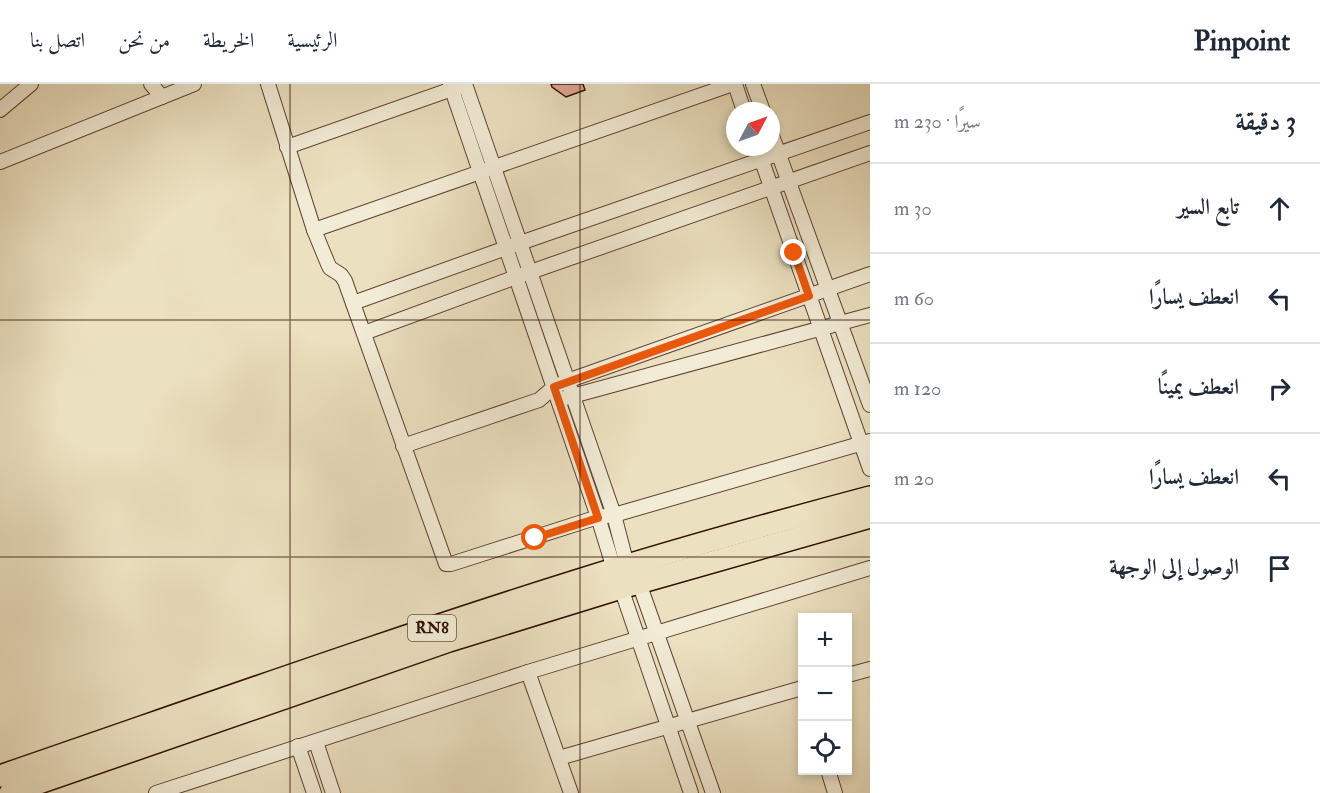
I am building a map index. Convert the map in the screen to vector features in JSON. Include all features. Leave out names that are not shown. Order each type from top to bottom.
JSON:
[{"type":"main road","name":"RN8","points":[[10,793],[438,645],[732,534],[870,497]]},
{"type":"main road","name":"RN8","points":[[0,776],[405,637],[625,576],[870,517]]},
{"type":"street","points":[[0,110],[31,84]]},
{"type":"street","points":[[151,84],[162,97]]},
{"type":"street","points":[[0,162],[194,84]]},
{"type":"street","points":[[268,84],[314,230],[328,266],[342,277],[443,559],[448,564],[598,518],[866,442]]},
{"type":"street","points":[[314,230],[734,84],[741,102]]},
{"type":"street","points":[[753,84],[760,102]]},
{"type":"street","points":[[287,147],[460,85],[513,245],[530,273],[614,515],[637,639],[691,793]]},
{"type":"street","points":[[780,153],[870,122]]},
{"type":"street","points":[[363,333],[870,153]]},
{"type":"street","points":[[352,303],[751,156]]},
{"type":"street","points":[[760,156],[821,329],[866,442],[870,469]]},
{"type":"street","points":[[779,156],[870,405]]},
{"type":"street","points":[[513,245],[516,277],[598,518],[625,576],[656,633],[713,793]]},
{"type":"street","points":[[403,446],[539,400],[556,393],[567,381],[870,274]]},
{"type":"street","points":[[556,393],[572,395],[870,315]]},
{"type":"street","points":[[156,793],[528,672],[870,568]]},
{"type":"street","points":[[852,674],[870,669]]},
{"type":"street","points":[[528,672],[560,758],[569,792]]},
{"type":"street","points":[[560,758],[687,721],[798,693]]},
{"type":"street","points":[[316,742],[333,793]]},
{"type":"street","points":[[298,746],[314,793]]},
{"type":"street","points":[[829,775],[836,793]]},
{"type":"building","points":[[551,84],[583,84],[585,90],[566,97]]},
{"type":"route","points":[[535,538],[598,518],[554,387],[809,296],[794,253]]}]
